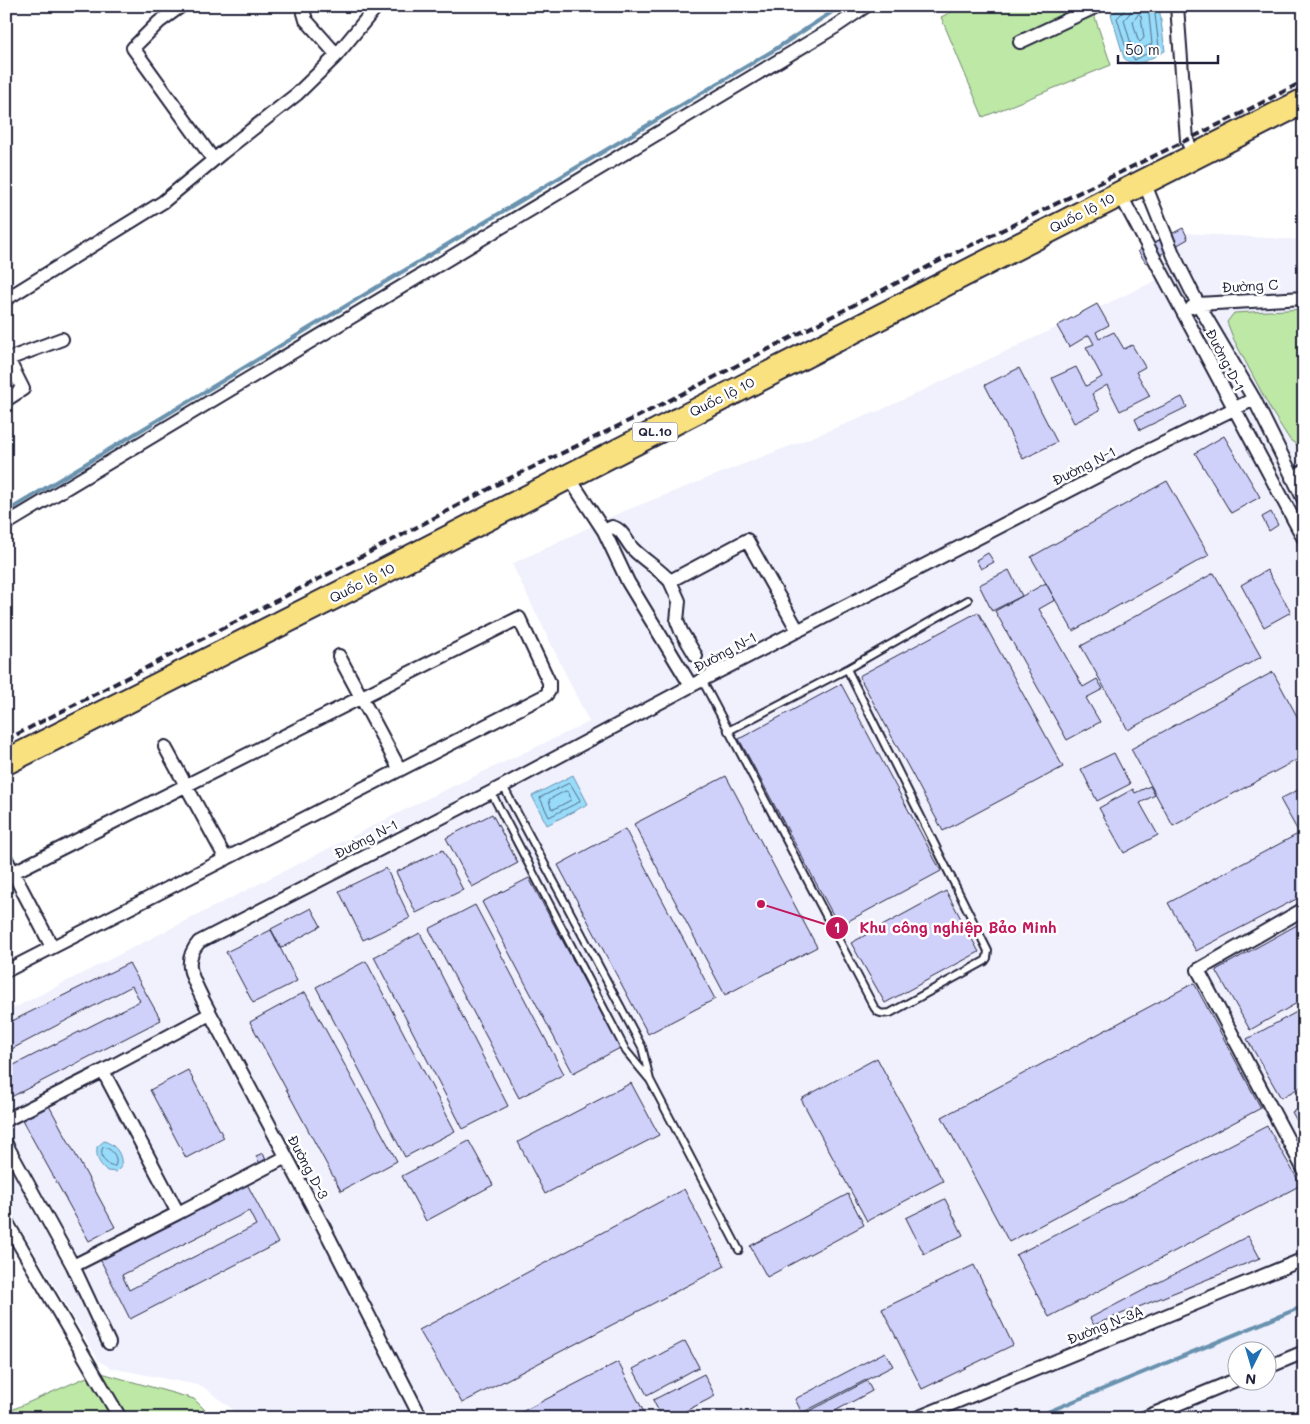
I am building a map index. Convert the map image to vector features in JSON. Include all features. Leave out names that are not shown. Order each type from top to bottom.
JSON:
[{"type":"highway","name":"Quốc lộ 10","points":[[6,762],[357,585],[1304,101]]},
{"type":"street","points":[[181,6],[159,22],[134,48],[214,159]]},
{"type":"street","points":[[302,6],[306,20],[336,54]]},
{"type":"street","points":[[6,299],[163,202],[214,159],[298,94],[336,54],[377,6]]},
{"type":"street","points":[[6,524],[767,68],[866,6]]},
{"type":"street","points":[[1020,42],[1097,6]]},
{"type":"street","points":[[1177,6],[1186,140],[1195,157]]},
{"type":"street","name":"Đường D-1","points":[[1144,182],[1174,256],[1198,304],[1254,399],[1304,500]]},
{"type":"street","name":"Đường D-1","points":[[1120,194],[1304,539]]},
{"type":"street","name":"Đường C","points":[[1198,304],[1304,298]]},
{"type":"street","points":[[1184,312],[1198,304]]},
{"type":"street","points":[[6,400],[23,389],[7,357],[62,339]]},
{"type":"street","name":"Đường N-1","points":[[211,936],[1119,465],[1254,399]]},
{"type":"street","points":[[1292,478],[1304,471]]},
{"type":"street","points":[[568,476],[604,532],[628,582],[696,683]]},
{"type":"street","points":[[604,532],[612,527],[618,529],[634,550],[659,569],[670,581],[679,601],[677,621],[696,656]]},
{"type":"street","points":[[670,581],[747,540],[798,631]]},
{"type":"street","points":[[6,971],[548,693],[549,682],[519,618],[10,875]]},
{"type":"street","points":[[339,656],[400,770]]},
{"type":"street","points":[[166,747],[226,859]]},
{"type":"street","points":[[6,859],[10,875],[52,947]]},
{"type":"street","points":[[1304,909],[1198,970],[1304,1170]]},
{"type":"street","name":"Đường D-3","points":[[211,936],[199,942],[192,950],[188,963],[195,984],[421,1418]]},
{"type":"street","points":[[6,1120],[104,1071],[210,1014]]},
{"type":"street","points":[[104,1071],[178,1213]]},
{"type":"street","points":[[6,1144],[73,1266],[109,1343]]},
{"type":"street","points":[[73,1266],[286,1157]]},
{"type":"street","points":[[6,1221],[120,1418]]},
{"type":"street","name":"Đường N-3A","points":[[917,1418],[1304,1259]]},
{"type":"street","points":[[1278,1363],[1304,1352]]},
{"type":"street","points":[[1144,1418],[1228,1383]]},
{"type":"lane","points":[[728,731],[848,669],[968,600]]},
{"type":"lane","points":[[696,683],[728,731],[874,1007],[877,1012],[882,1014],[890,1013],[985,962],[988,958],[988,951],[848,669]]},
{"type":"lane","points":[[503,786],[642,1047],[650,1080]]},
{"type":"lane","points":[[491,792],[626,1051],[650,1080],[739,1250]]},
{"type":"shaded area","points":[[1185,233],[1304,240],[1304,1418],[244,1418],[202,1386],[111,1368],[99,1361],[6,1204],[6,1012],[432,796],[589,722],[512,564],[619,513],[881,410],[1155,281],[1180,238]]},
{"type":"green space","points":[[963,6],[1091,6],[1111,65],[983,117],[941,17]]},
{"type":"green space","points":[[1304,309],[1304,447],[1300,447],[1290,440],[1272,412],[1234,340],[1227,322],[1234,313]]},
{"type":"green space","points":[[98,1372],[194,1399],[213,1418],[9,1418],[9,1411]]},
{"type":"water","points":[[1123,6],[1159,6],[1165,51],[1139,63],[1129,62],[1124,58],[1111,14]]},
{"type":"water","points":[[573,775],[588,804],[547,825],[532,796]]},
{"type":"water","points":[[104,1141],[112,1145],[120,1155],[121,1167],[116,1172],[107,1171],[102,1166],[97,1155],[97,1147]]},
{"type":"building","points":[[1183,228],[1188,239],[1146,263],[1138,251]]},
{"type":"building","points":[[1097,304],[1109,325],[1096,332],[1099,339],[1114,332],[1124,349],[1132,345],[1145,367],[1136,372],[1150,396],[1120,411],[1107,385],[1092,394],[1100,410],[1074,423],[1052,378],[1076,367],[1086,386],[1102,377],[1086,347],[1094,344],[1089,335],[1069,347],[1057,326]]},
{"type":"building","points":[[1019,368],[1057,442],[1023,459],[985,385]]},
{"type":"building","points":[[1182,397],[1187,407],[1140,430],[1135,419]]},
{"type":"building","points":[[1224,436],[1260,497],[1231,513],[1195,453]]},
{"type":"building","points":[[1167,481],[1209,555],[1073,631],[1031,557]]},
{"type":"building","points":[[1271,512],[1278,525],[1269,531],[1262,517]]},
{"type":"building","points":[[988,553],[994,562],[981,569],[976,560]]},
{"type":"building","points":[[1009,570],[1022,596],[992,611],[979,585]]},
{"type":"building","points":[[1267,570],[1291,612],[1264,627],[1241,585]]},
{"type":"building","points":[[1214,573],[1261,657],[1128,730],[1081,646]]},
{"type":"building","points":[[1046,583],[1055,600],[1039,609],[1083,687],[1097,679],[1103,689],[1086,698],[1100,722],[1067,740],[995,611]]},
{"type":"building","points":[[978,612],[1063,767],[943,831],[859,676]]},
{"type":"building","points":[[1273,672],[1304,729],[1304,756],[1173,826],[1131,749]]},
{"type":"building","points":[[841,684],[941,871],[839,926],[739,739]]},
{"type":"building","points":[[1114,753],[1130,784],[1097,801],[1081,769]]},
{"type":"building","points":[[726,776],[817,947],[725,995],[634,824]]},
{"type":"building","points":[[1150,786],[1155,795],[1140,803],[1158,835],[1124,853],[1099,808],[1133,789],[1135,793]]},
{"type":"building","points":[[1304,787],[1304,842],[1280,799]]},
{"type":"building","points":[[492,814],[518,863],[472,887],[446,838]]},
{"type":"building","points":[[625,829],[715,999],[648,1034],[558,865]]},
{"type":"building","points":[[1298,834],[1304,845],[1304,895],[1196,951],[1168,903]]},
{"type":"building","points":[[443,850],[463,890],[416,913],[396,872]]},
{"type":"building","points":[[386,868],[410,918],[363,940],[339,891]]},
{"type":"building","points":[[529,878],[620,1048],[573,1073],[482,902]]},
{"type":"building","points":[[946,891],[979,952],[885,1003],[851,943]]},
{"type":"building","points":[[475,905],[564,1074],[519,1098],[429,929]]},
{"type":"building","points":[[311,908],[321,926],[281,948],[271,929]]},
{"type":"building","points":[[1304,921],[1304,999],[1250,1030],[1216,970]]},
{"type":"building","points":[[271,930],[297,981],[253,1003],[226,952]]},
{"type":"building","points":[[420,933],[508,1106],[463,1129],[374,957]]},
{"type":"building","points":[[366,961],[455,1131],[405,1157],[316,987]]},
{"type":"building","points":[[129,963],[161,1020],[11,1097],[6,1088],[6,1061],[10,1067],[140,1001],[132,986],[6,1052],[6,1024]]},
{"type":"building","points":[[1194,983],[1261,1108],[1009,1242],[942,1117]]},
{"type":"building","points":[[305,992],[397,1161],[341,1191],[250,1022]]},
{"type":"building","points":[[1304,1008],[1304,1085],[1281,1098],[1247,1039]]},
{"type":"building","points":[[877,1058],[943,1181],[867,1221],[801,1099]]},
{"type":"building","points":[[188,1070],[224,1138],[186,1158],[150,1090]]},
{"type":"building","points":[[631,1083],[659,1135],[545,1194],[518,1142]]},
{"type":"building","points":[[47,1102],[115,1227],[89,1241],[20,1116]]},
{"type":"building","points":[[1304,1106],[1304,1134],[1292,1112]]},
{"type":"building","points":[[1267,1126],[1301,1185],[1049,1317],[1016,1255]]},
{"type":"building","points":[[469,1141],[493,1185],[426,1221],[402,1176]]},
{"type":"building","points":[[263,1153],[267,1163],[261,1166],[256,1156]]},
{"type":"building","points":[[247,1184],[278,1243],[130,1319],[100,1259]],"holes":[[[249,1211],[256,1225],[129,1290],[122,1275]]]},
{"type":"building","points":[[684,1189],[725,1266],[462,1403],[419,1330]]},
{"type":"building","points":[[848,1194],[864,1225],[767,1277],[750,1246]]},
{"type":"building","points":[[945,1199],[963,1235],[924,1254],[906,1218]]},
{"type":"building","points":[[1248,1236],[1260,1258],[1094,1325],[1090,1318]]},
{"type":"building","points":[[974,1265],[1013,1345],[922,1389],[882,1309]]},
{"type":"building","points":[[685,1341],[699,1367],[647,1395],[633,1369]]},
{"type":"building","points":[[885,1352],[893,1366],[802,1413],[795,1399]]},
{"type":"building","points":[[618,1362],[647,1418],[510,1418]]},
{"type":"building","points":[[704,1374],[715,1396],[672,1418],[662,1418],[653,1400]]},
{"type":"building","points":[[867,1381],[872,1391],[822,1418],[803,1418],[802,1415]]},
{"type":"waterway","points":[[6,512],[453,241],[774,50],[841,6]]},
{"type":"waterway","points":[[1033,1418],[1304,1306]]},
{"type":"railway","points":[[6,740],[500,483],[641,415],[943,259],[1304,81]]},
{"type":"place","name":"Khu công nghiệp Bảo Minh","points":[[761,904]]}]
